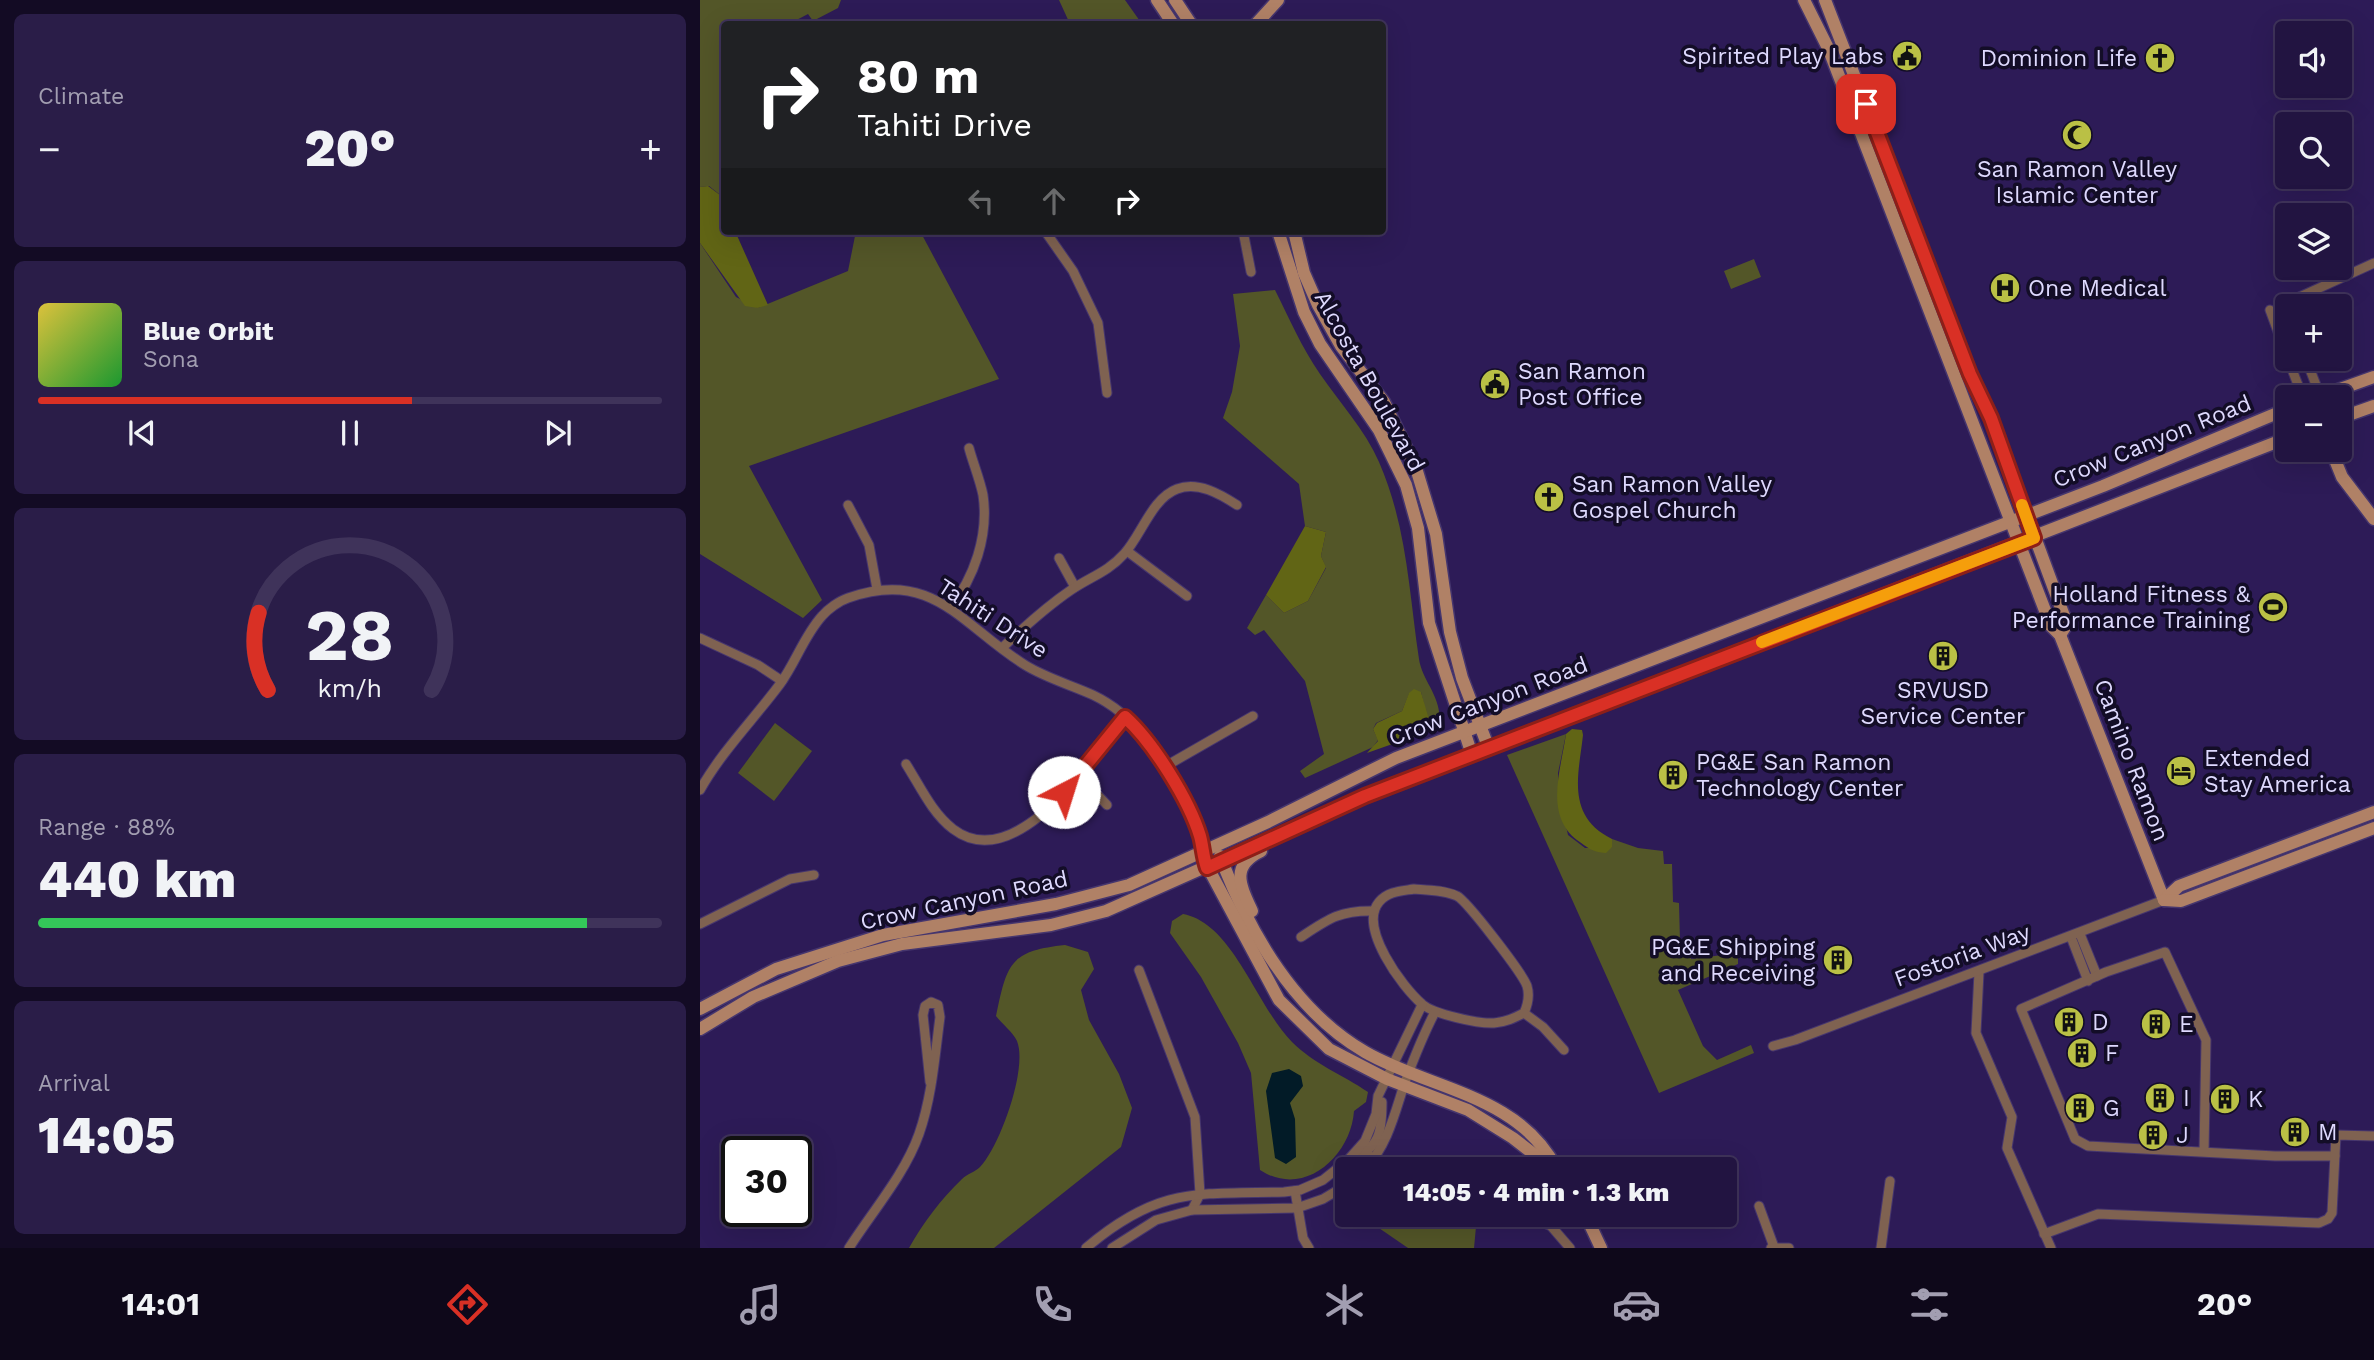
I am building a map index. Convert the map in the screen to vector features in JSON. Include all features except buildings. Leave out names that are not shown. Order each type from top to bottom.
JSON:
[{"type":"main road","points":[[1157,0],[1171,21]]},
{"type":"main road","points":[[1175,0],[1190,21]]},
{"type":"main road","points":[[1258,21],[1278,0]]},
{"type":"main road","name":"Camino Ramon","points":[[1804,0],[1829,50],[2017,544],[2051,626],[2060,635],[2164,900]]},
{"type":"main road","name":"Camino Ramon","points":[[1825,0],[1970,374],[1991,418],[2067,624],[2060,635]]},
{"type":"main road","name":"Alcosta Boulevard","points":[[1279,235],[1309,323],[1320,344],[1379,430],[1406,485],[1418,528],[1429,623],[1472,755]]},
{"type":"main road","name":"Alcosta Boulevard","points":[[1295,235],[1304,273],[1318,305],[1341,346],[1396,423],[1426,492],[1436,534],[1450,632],[1462,678],[1489,749]]},
{"type":"main road","points":[[2352,385],[2374,377]]},
{"type":"main road","points":[[2352,414],[2374,406]]},
{"type":"main road","name":"Crow Canyon Road","points":[[700,1009],[776,970],[883,935],[1086,896],[1129,884],[1216,845],[1354,777],[2275,415]]},
{"type":"main road","name":"Crow Canyon Road","points":[[700,1029],[753,997],[838,961],[902,944],[1051,925],[1118,906],[1365,796],[2275,442]]},
{"type":"main road","points":[[2336,462],[2342,477],[2374,519]]},
{"type":"main road","name":"Fostoria Way","points":[[2164,900],[2179,886],[2374,812]]},
{"type":"main road","points":[[1270,953],[1241,884],[1240,871],[1251,856],[1293,835],[1313,820]]},
{"type":"main road","name":"Fostoria Way","points":[[2164,900],[2181,901],[2374,828]]},
{"type":"main road","points":[[2323,831],[2330,845]]},
{"type":"main road","points":[[1216,845],[1235,894],[1287,983],[1327,1027],[1366,1053],[1486,1102],[1502,1112],[1550,1157]]},
{"type":"main road","points":[[1201,852],[1207,868],[1279,1000],[1329,1049],[1385,1085],[1404,1086],[1468,1110],[1539,1157]]},
{"type":"main road","points":[[1590,1227],[1601,1248]]},
{"type":"street","points":[[1048,235],[1073,271],[1098,323],[1107,393]]},
{"type":"street","points":[[1244,235],[1251,272]]},
{"type":"street","points":[[2313,294],[2374,262]]},
{"type":"street","points":[[2270,310],[2275,323]]},
{"type":"street","points":[[950,608],[966,587],[976,562],[982,530],[983,496],[969,448]]},
{"type":"street","points":[[1002,648],[1039,613],[1075,587],[1112,567],[1127,551],[1164,497],[1178,488],[1198,487],[1220,494],[1237,505]]},
{"type":"street","points":[[848,505],[869,545],[877,589]]},
{"type":"street","points":[[1127,551],[1188,596]]},
{"type":"street","points":[[1059,558],[1075,587]]},
{"type":"street","name":"Tahiti Drive","points":[[700,790],[715,765],[782,681],[810,630],[824,613],[844,599],[893,587],[917,592],[950,608],[1028,667],[1096,697],[1145,734],[1166,766],[1201,838],[1201,852]]},
{"type":"street","points":[[700,638],[758,665],[782,681]]},
{"type":"street","points":[[1166,766],[1253,716]]},
{"type":"street","points":[[906,764],[939,816],[955,831],[972,838],[990,839],[1027,826],[1049,809],[1125,717]]},
{"type":"street","points":[[1079,775],[1107,805]]},
{"type":"street","points":[[1201,838],[1216,845]]},
{"type":"street","points":[[700,924],[790,879],[814,875]]},
{"type":"street","points":[[1414,889],[1438,890],[1459,897],[1521,974],[1528,989],[1529,1001],[1524,1013],[1508,1021],[1491,1023],[1435,1012],[1422,1005],[1395,972],[1381,947],[1374,929],[1374,911],[1380,901],[1390,893],[1414,889]]},
{"type":"street","name":"Fostoria Way","points":[[1773,1046],[1795,1041],[2164,900]]},
{"type":"street","points":[[1301,937],[1335,915],[1352,911],[1374,911]]},
{"type":"street","points":[[2075,935],[2093,978]]},
{"type":"street","points":[[2204,1152],[2206,1040],[2165,952],[2093,978],[2021,1009],[2075,1139],[2088,1146],[2275,1156],[2335,1156]]},
{"type":"street","points":[[1139,970],[1143,986],[1172,1049],[1195,1117],[1200,1194],[1192,1210]]},
{"type":"street","points":[[1979,972],[1976,1033],[2012,1117],[2007,1148],[2051,1248]]},
{"type":"street","points":[[849,1248],[909,1155],[919,1134],[930,1082],[940,1017],[939,1005],[932,1002],[925,1006],[923,1015],[930,1082]]},
{"type":"street","points":[[1366,1157],[1365,1141],[1376,1114],[1378,1096],[1422,1005]]},
{"type":"street","points":[[1086,1248],[1118,1222],[1168,1198],[1200,1194],[1295,1191],[1323,1180],[1348,1160],[1367,1153],[1395,1117],[1409,1071],[1435,1012]]},
{"type":"street","points":[[1524,1013],[1543,1027],[1564,1050]]},
{"type":"street","points":[[2044,1234],[2098,1214],[2319,1223],[2328,1219],[2332,1213],[2336,1135],[2374,1136]]},
{"type":"street","points":[[1367,1153],[1372,1157]]},
{"type":"street","points":[[1881,1248],[1890,1181]]},
{"type":"street","points":[[1295,1191],[1303,1238],[1309,1248]]},
{"type":"street","points":[[1112,1248],[1156,1220],[1192,1210],[1297,1208],[1335,1192]]},
{"type":"street","points":[[1759,1206],[1772,1247],[1789,1248]]},
{"type":"street","points":[[1551,1227],[1570,1248]]},
{"type":"green space","points":[[700,0],[841,0],[838,8],[813,21],[808,14],[795,21],[721,21],[721,196],[709,186],[700,187]]},
{"type":"green space","points":[[1059,0],[1125,0],[1140,21],[1069,21]]},
{"type":"green space","points":[[855,235],[922,235],[999,379],[749,466],[822,600],[803,618],[700,554],[700,243],[736,297],[758,308],[848,271]]},
{"type":"green space","points":[[1754,259],[1761,277],[1731,289],[1724,271]]},
{"type":"green space","points":[[1275,290],[1313,364],[1367,439],[1379,462],[1396,510],[1406,559],[1419,659],[1439,715],[1439,724],[1433,726],[1428,722],[1421,692],[1409,694],[1402,711],[1376,723],[1373,729],[1378,740],[1373,747],[1305,778],[1300,771],[1324,754],[1305,681],[1264,630],[1255,635],[1247,628],[1266,595],[1284,613],[1308,601],[1326,568],[1321,556],[1326,532],[1305,526],[1299,484],[1223,418],[1232,392],[1240,346],[1233,294]]},
{"type":"green space","points":[[775,723],[812,751],[774,801],[738,773]]},
{"type":"green space","points":[[1566,734],[1558,773],[1559,796],[1568,835],[1585,848],[1612,847],[1612,839],[1638,848],[1663,851],[1664,864],[1672,864],[1673,902],[1679,903],[1680,941],[1689,942],[1691,959],[1738,953],[1738,964],[1678,990],[1703,1046],[1717,1060],[1751,1045],[1754,1053],[1659,1093],[1507,755]]},
{"type":"green space","points":[[1183,914],[1201,921],[1216,933],[1230,949],[1279,1027],[1292,1042],[1319,1063],[1368,1092],[1366,1102],[1354,1111],[1351,1128],[1335,1157],[1308,1176],[1277,1178],[1260,1170],[1251,1073],[1238,1043],[1201,977],[1170,933],[1172,921]]},
{"type":"green space","points":[[1065,945],[1088,952],[1094,969],[1081,990],[1089,1020],[1119,1074],[1132,1108],[1121,1147],[994,1248],[909,1248],[926,1220],[947,1195],[988,1157],[1010,1106],[1019,1069],[1019,1053],[1017,1041],[996,1016],[1008,972],[1021,956],[1032,951]]},
{"type":"green space","points":[[1377,1227],[1476,1227],[1474,1248],[1408,1248]]},
{"type":"shaded area","points":[[708,186],[721,196],[721,235],[737,235],[768,305],[758,308],[745,306],[700,243],[700,187]]},
{"type":"shaded area","points":[[1305,526],[1326,532],[1321,556],[1326,567],[1308,601],[1284,613],[1266,595]]},
{"type":"shaded area","points":[[1414,689],[1421,692],[1432,730],[1367,753],[1378,741],[1373,729],[1377,723],[1402,711],[1409,693]]},
{"type":"shaded area","points":[[1572,729],[1582,730],[1583,735],[1578,779],[1581,806],[1597,829],[1612,839],[1612,847],[1606,853],[1590,849],[1577,840],[1561,818],[1557,791],[1566,734]]},
{"type":"water","points":[[1289,1069],[1301,1076],[1303,1086],[1290,1103],[1295,1119],[1296,1157],[1286,1164],[1275,1158],[1266,1091],[1272,1073]]},
{"type":"slow traffic","points":[[1762,642],[2034,538],[2022,505]]},
{"type":"place","name":"Spirited Play Labs","points":[[1907,56]]},
{"type":"place","name":"Dominion Life","points":[[2160,58]]},
{"type":"place","name":"San Ramon Valley Islamic Center","points":[[2077,135]]},
{"type":"place","name":"One Medical","points":[[2005,288]]},
{"type":"place","name":"San Ramon Post Office","points":[[1495,384]]},
{"type":"place","name":"San Ramon Valley Gospel Church","points":[[1549,497]]},
{"type":"place","name":"Holland Fitness & Performance Training","points":[[2273,607]]},
{"type":"place","name":"SRVUSD Service Center","points":[[1943,656]]},
{"type":"place","name":"Extended Stay America","points":[[2181,771]]},
{"type":"place","name":"PG&E San Ramon Technology Center","points":[[1673,775]]},
{"type":"place","name":"PG&E Shipping and Receiving","points":[[1838,960]]},
{"type":"place","name":"D","points":[[2069,1022]]},
{"type":"place","name":"E","points":[[2156,1024]]},
{"type":"place","name":"F","points":[[2082,1053]]},
{"type":"place","name":"I","points":[[2160,1098]]},
{"type":"place","name":"K","points":[[2225,1099]]},
{"type":"place","name":"G","points":[[2080,1108]]},
{"type":"place","name":"M","points":[[2295,1132]]},
{"type":"place","name":"J","points":[[2153,1135]]},
{"type":"route","points":[[1064,792],[1125,717],[1145,734],[1166,766],[1201,838],[1201,852],[1207,868],[1365,796],[2034,538],[1991,418],[1970,374],[1866,104]]}]
